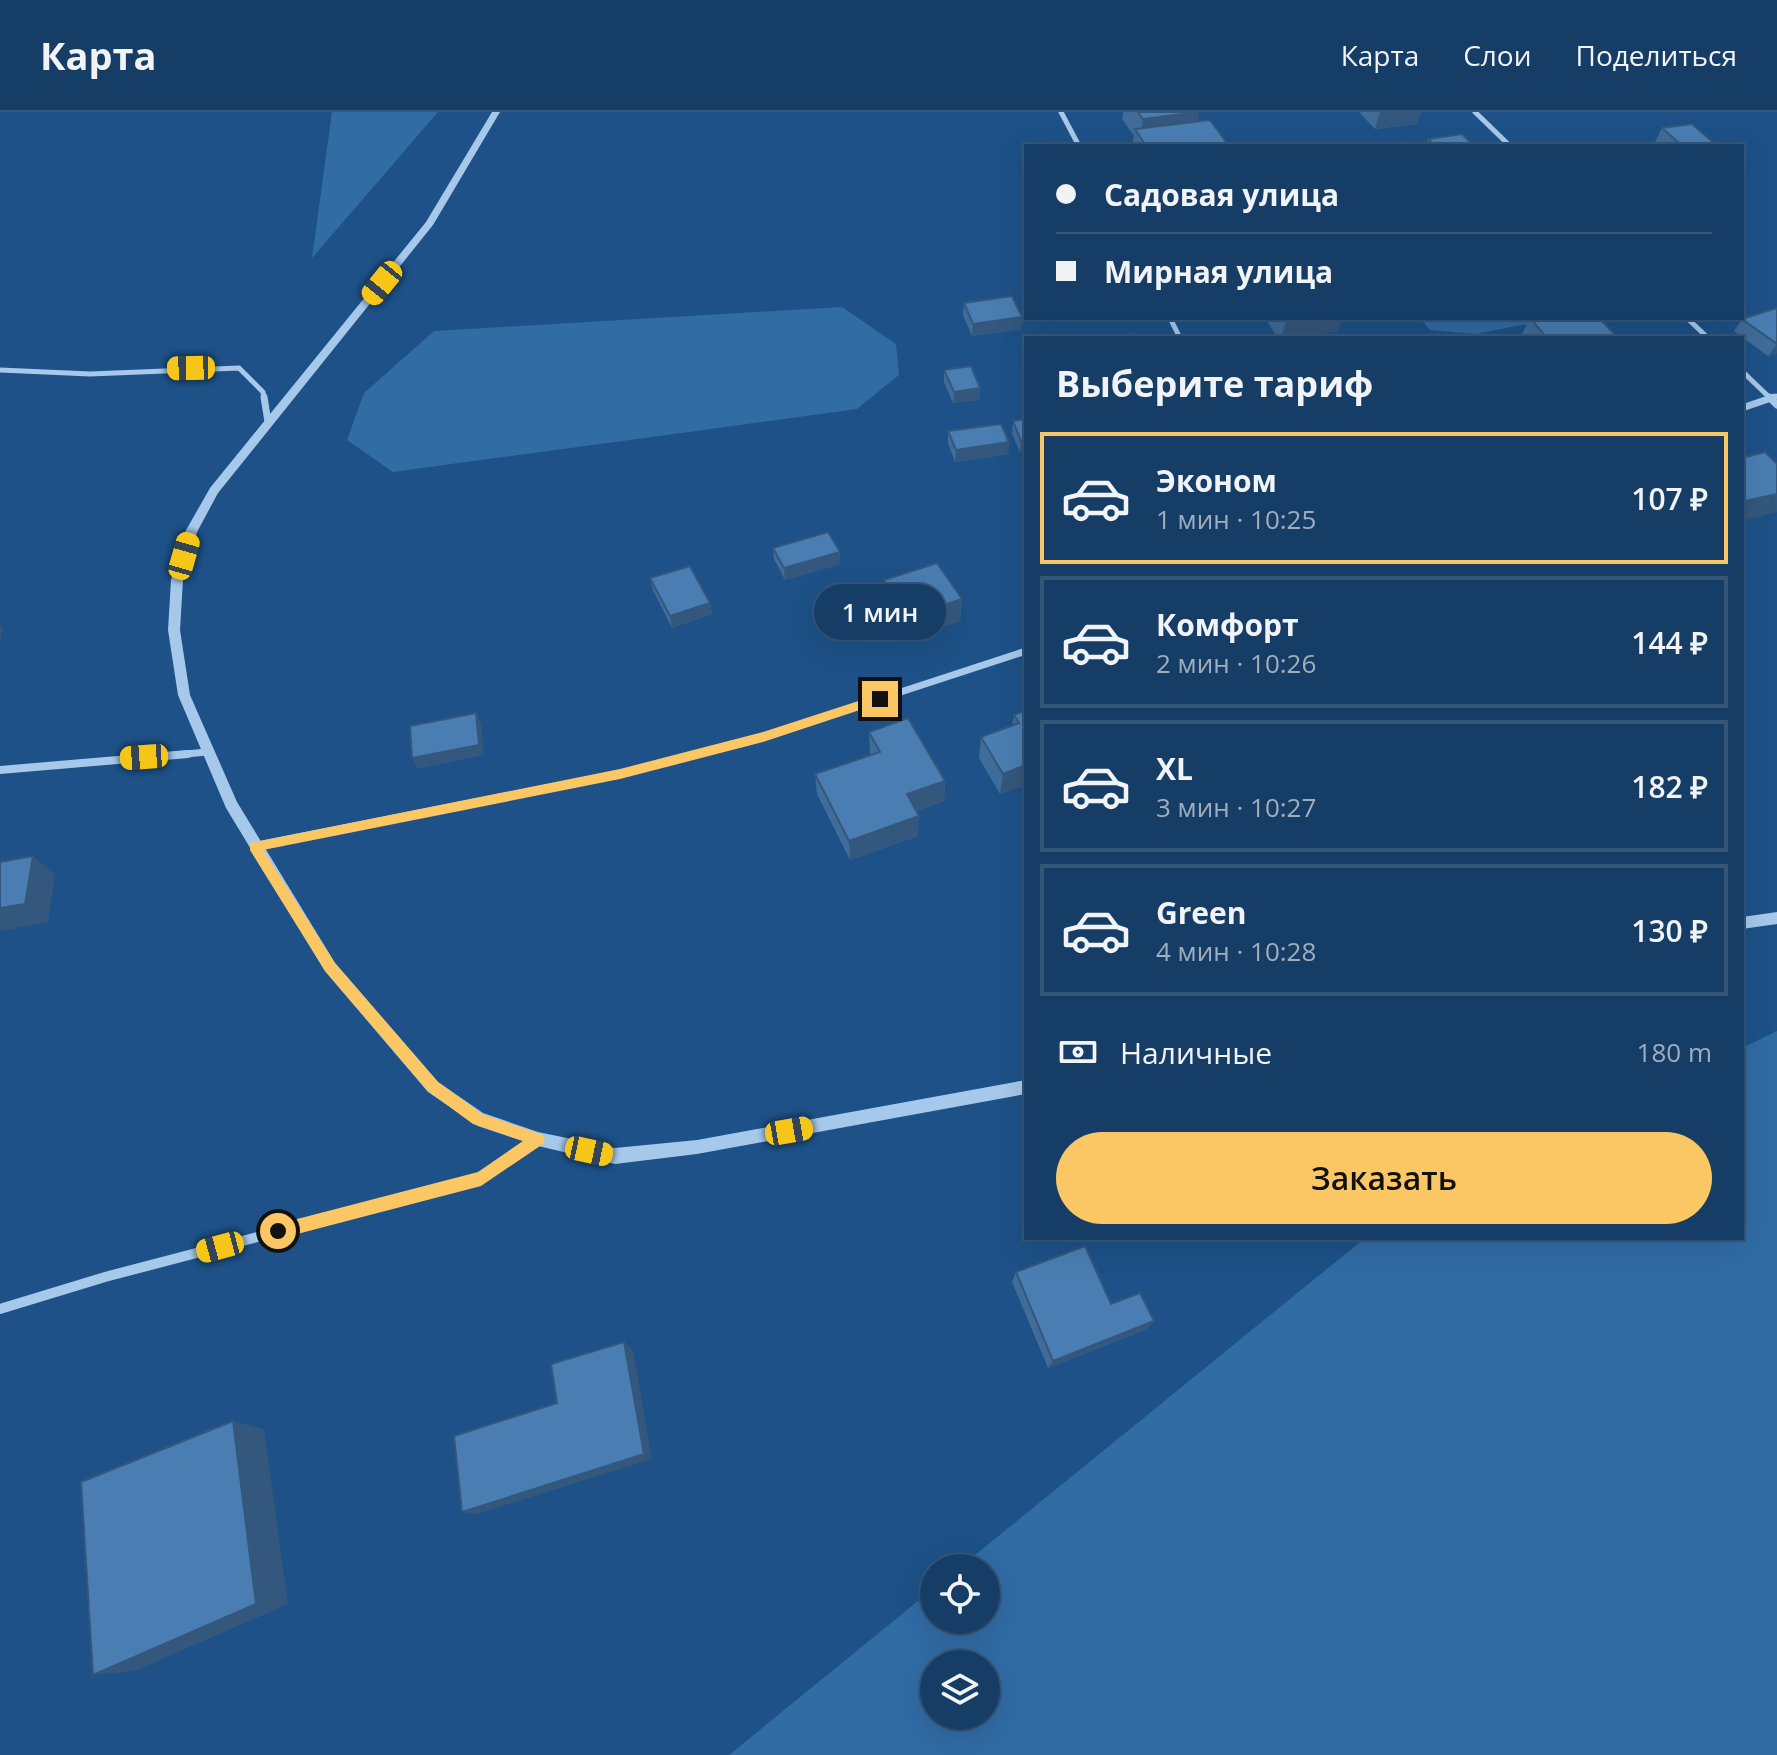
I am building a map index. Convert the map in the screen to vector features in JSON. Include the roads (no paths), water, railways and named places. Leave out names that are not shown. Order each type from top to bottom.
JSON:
[{"type":"street","points":[[496,112],[430,223],[214,491],[191,532],[177,580],[174,630],[184,695],[207,752],[254,846],[330,967],[433,1087],[478,1119],[538,1139],[615,1156],[697,1147],[1024,1087]]},
{"type":"street","points":[[1061,112],[1078,144]]},
{"type":"street","points":[[1475,112],[1508,144]]},
{"type":"street","points":[[1689,320],[1706,336]]},
{"type":"street","points":[[0,370],[83,376],[166,369],[239,368],[263,392],[268,422]]},
{"type":"street","points":[[1744,373],[1774,397],[1777,405]]},
{"type":"street","points":[[1744,407],[1774,397]]},
{"type":"street","points":[[254,846],[620,774],[763,737],[1024,652]]},
{"type":"street","points":[[0,770],[207,752]]},
{"type":"street","points":[[1744,923],[1777,918]]},
{"type":"street","points":[[0,1309],[105,1277],[481,1178],[538,1139]]}]
